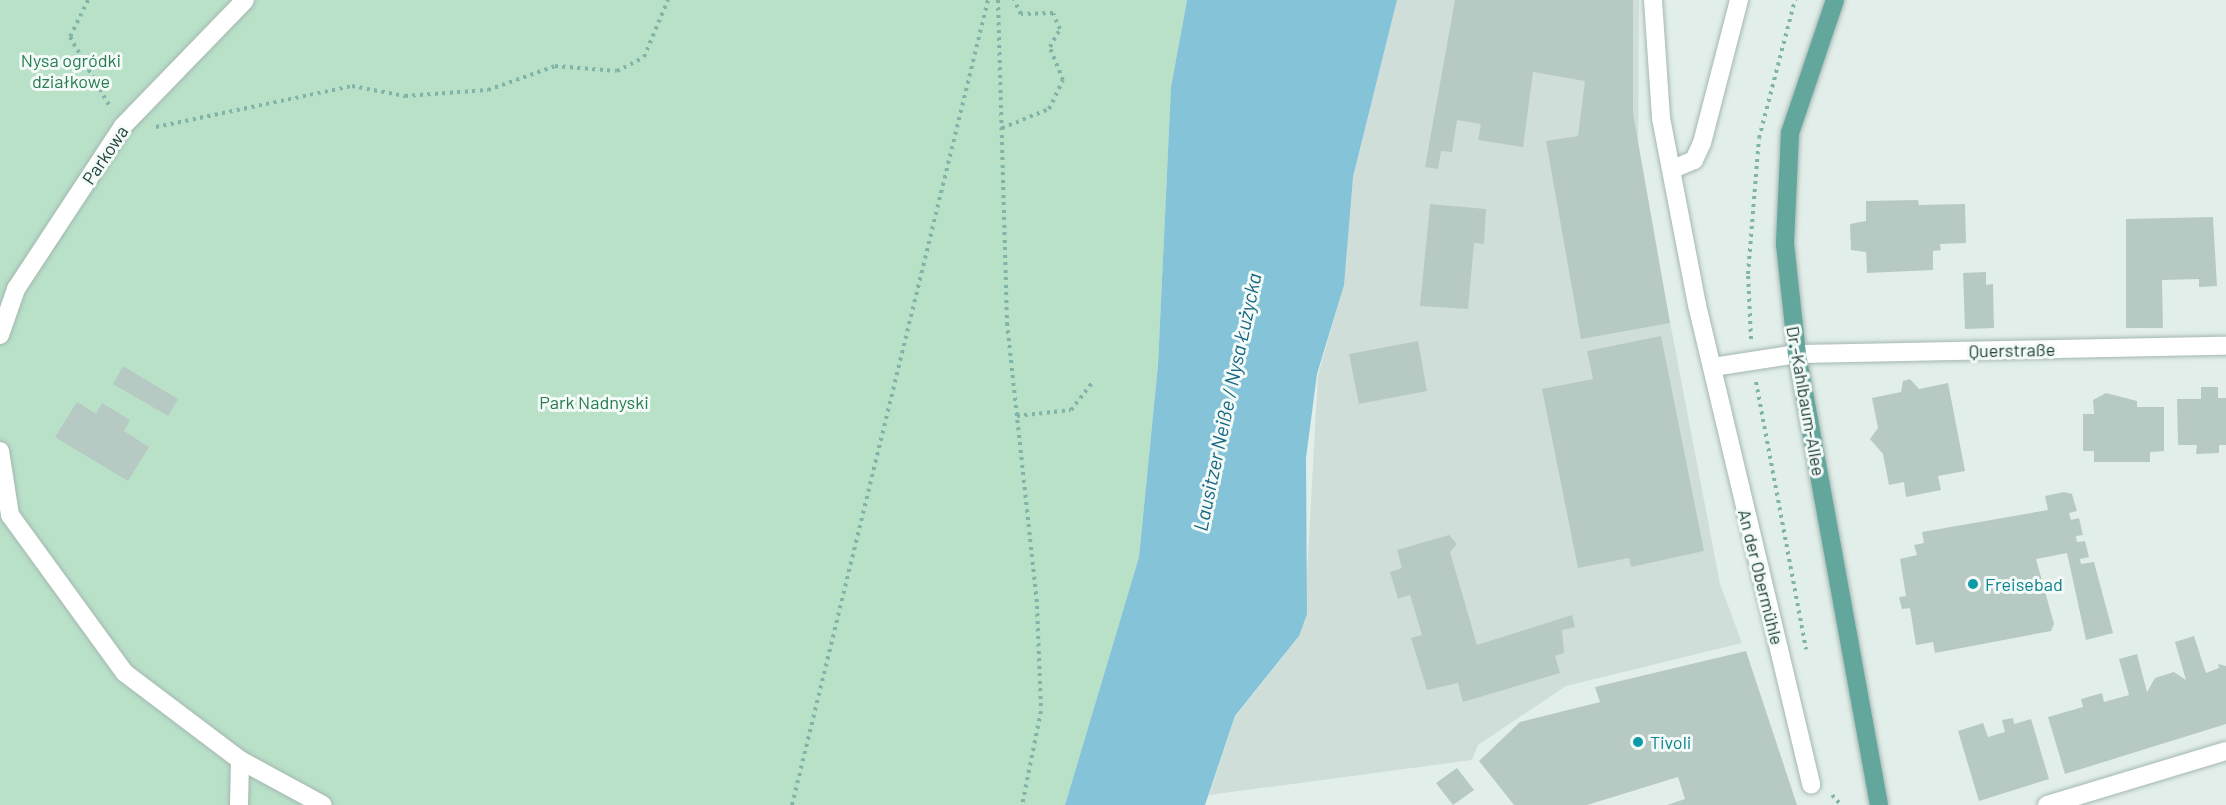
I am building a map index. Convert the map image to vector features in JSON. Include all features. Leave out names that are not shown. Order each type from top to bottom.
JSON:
[{"type":"main road","name":"Dr.-Kahlbaum-Allee","points":[[1835,0],[1800,89],[1786,158],[1785,244],[1797,354],[1879,805]]},
{"type":"street","name":"Parkowa","points":[[0,335],[16,289],[120,132],[245,0]]},
{"type":"street","name":"An der Obermühle","points":[[1653,0],[1659,98],[1673,169],[1713,367],[1811,785]]},
{"type":"street","points":[[1673,169],[1694,160],[1702,143],[1739,0]]},
{"type":"street","name":"Querstraße","points":[[1797,354],[2226,346]]},
{"type":"street","points":[[1713,367],[1797,354]]},
{"type":"street","points":[[0,451],[10,515],[125,673],[240,760],[322,805]]},
{"type":"street","points":[[2047,805],[2226,751]]},
{"type":"street","points":[[239,805],[240,760]]},
{"type":"path","points":[[88,0],[70,37],[120,132],[352,86],[405,96],[488,90],[555,66],[617,71],[644,57],[668,0]]},
{"type":"path","points":[[792,805],[988,0]]},
{"type":"path","points":[[998,0],[1007,323],[1037,606],[1041,711],[1022,805]]},
{"type":"path","points":[[1002,128],[1049,109],[1063,80],[1050,47],[1060,28],[1053,13],[1021,14],[1014,0]]},
{"type":"path","points":[[1795,0],[1759,138],[1748,274],[1752,360],[1807,658]]},
{"type":"path","points":[[1017,416],[1071,410],[1094,381]]},
{"type":"path","points":[[1830,785],[1841,805]]},
{"type":"shaded area","points":[[1397,0],[1639,0],[1638,154],[1720,584],[1742,643],[1566,686],[1478,745],[1472,760],[1209,795],[1235,717],[1297,639],[1306,591],[1318,375],[1342,291],[1353,177]]},
{"type":"green space","name":"Park Nadnyski","points":[[0,0],[1187,0],[1171,87],[1158,365],[1139,557],[1065,805],[0,805]]},
{"type":"water","name":"Lausitzer Neiße / Nysa Łużycka","points":[[1187,0],[1397,0],[1353,177],[1344,285],[1317,374],[1306,458],[1307,614],[1299,636],[1235,716],[1205,805],[1065,805],[1139,557],[1158,365],[1171,87]]},
{"type":"building","points":[[1455,0],[1633,0],[1633,113],[1670,323],[1581,339],[1546,141],[1578,136],[1585,81],[1533,72],[1523,147],[1478,140],[1481,124],[1457,120],[1452,152],[1441,151],[1438,169],[1425,167]]},
{"type":"building","points":[[1918,200],[1919,205],[1965,204],[1966,243],[1940,244],[1941,250],[1933,251],[1933,270],[1867,273],[1866,252],[1851,250],[1850,224],[1866,221],[1866,201]]},
{"type":"building","points":[[1430,204],[1486,209],[1484,244],[1474,243],[1468,309],[1420,306]]},
{"type":"building","points":[[2213,217],[2217,286],[2199,287],[2199,279],[2162,280],[2163,328],[2126,328],[2126,219]]},
{"type":"building","points":[[1986,272],[1986,285],[1993,284],[1994,328],[1965,329],[1963,273]]},
{"type":"building","points":[[1661,336],[1704,551],[1631,567],[1629,558],[1578,568],[1542,389],[1593,379],[1587,351]]},
{"type":"building","points":[[1418,341],[1427,391],[1359,404],[1349,354]]},
{"type":"building","points":[[123,366],[178,399],[168,416],[113,384]]},
{"type":"building","points":[[1910,379],[1919,389],[1948,383],[1965,471],[1938,476],[1941,490],[1906,497],[1904,482],[1889,485],[1883,454],[1870,439],[1878,428],[1872,398],[1901,392],[1903,381]]},
{"type":"building","points":[[2201,387],[2218,387],[2218,398],[2226,398],[2226,445],[2219,445],[2219,453],[2196,454],[2197,445],[2178,445],[2177,399],[2201,399]]},
{"type":"building","points":[[2106,393],[2137,401],[2137,407],[2164,407],[2164,451],[2150,452],[2150,462],[2094,462],[2094,451],[2083,451],[2083,414],[2094,414],[2093,400]]},
{"type":"building","points":[[77,402],[96,414],[102,403],[130,420],[124,431],[149,447],[128,481],[55,437]]},
{"type":"building","name":"Freisebad","points":[[2064,492],[2072,494],[2077,511],[2069,513],[2071,520],[2079,518],[2083,535],[2076,536],[2077,542],[2085,541],[2089,557],[2080,559],[2081,564],[2094,562],[2113,633],[2086,640],[2067,553],[2036,559],[2054,624],[2051,631],[1935,653],[1933,642],[1916,645],[1910,608],[1902,609],[1899,597],[1906,596],[1900,559],[1917,555],[1914,545],[1924,543],[1922,532],[2048,510],[2045,496]]},
{"type":"building","points":[[1449,535],[1457,544],[1450,552],[1477,645],[1572,615],[1575,627],[1562,630],[1564,653],[1555,656],[1560,673],[1463,702],[1458,683],[1427,690],[1411,638],[1422,635],[1410,595],[1398,599],[1390,572],[1402,568],[1397,550]]},
{"type":"building","points":[[2194,636],[2206,673],[2219,668],[2218,664],[2226,666],[2226,724],[2065,774],[2048,717],[2083,707],[2081,699],[2102,693],[2104,702],[2129,695],[2119,659],[2137,654],[2147,692],[2155,678],[2174,672],[2186,680],[2175,642]]},
{"type":"building","name":"Tivoli","points":[[1746,651],[1797,805],[1667,805],[1685,799],[1678,777],[1587,805],[1514,805],[1479,761],[1520,722],[1600,702],[1595,687]]},
{"type":"building","points":[[2013,718],[2014,724],[2031,719],[2049,779],[1979,801],[1958,731],[1983,723],[1988,737],[2005,732],[2002,720]]},
{"type":"building","points":[[1457,768],[1474,790],[1453,805],[1436,783]]},
{"type":"place","name":"Freisebad","points":[[1973,584]]},
{"type":"place","name":"Tivoli","points":[[1638,742]]},
{"type":"park label","name":"Nysa ogródki działkowe","points":[[71,71]]}]
